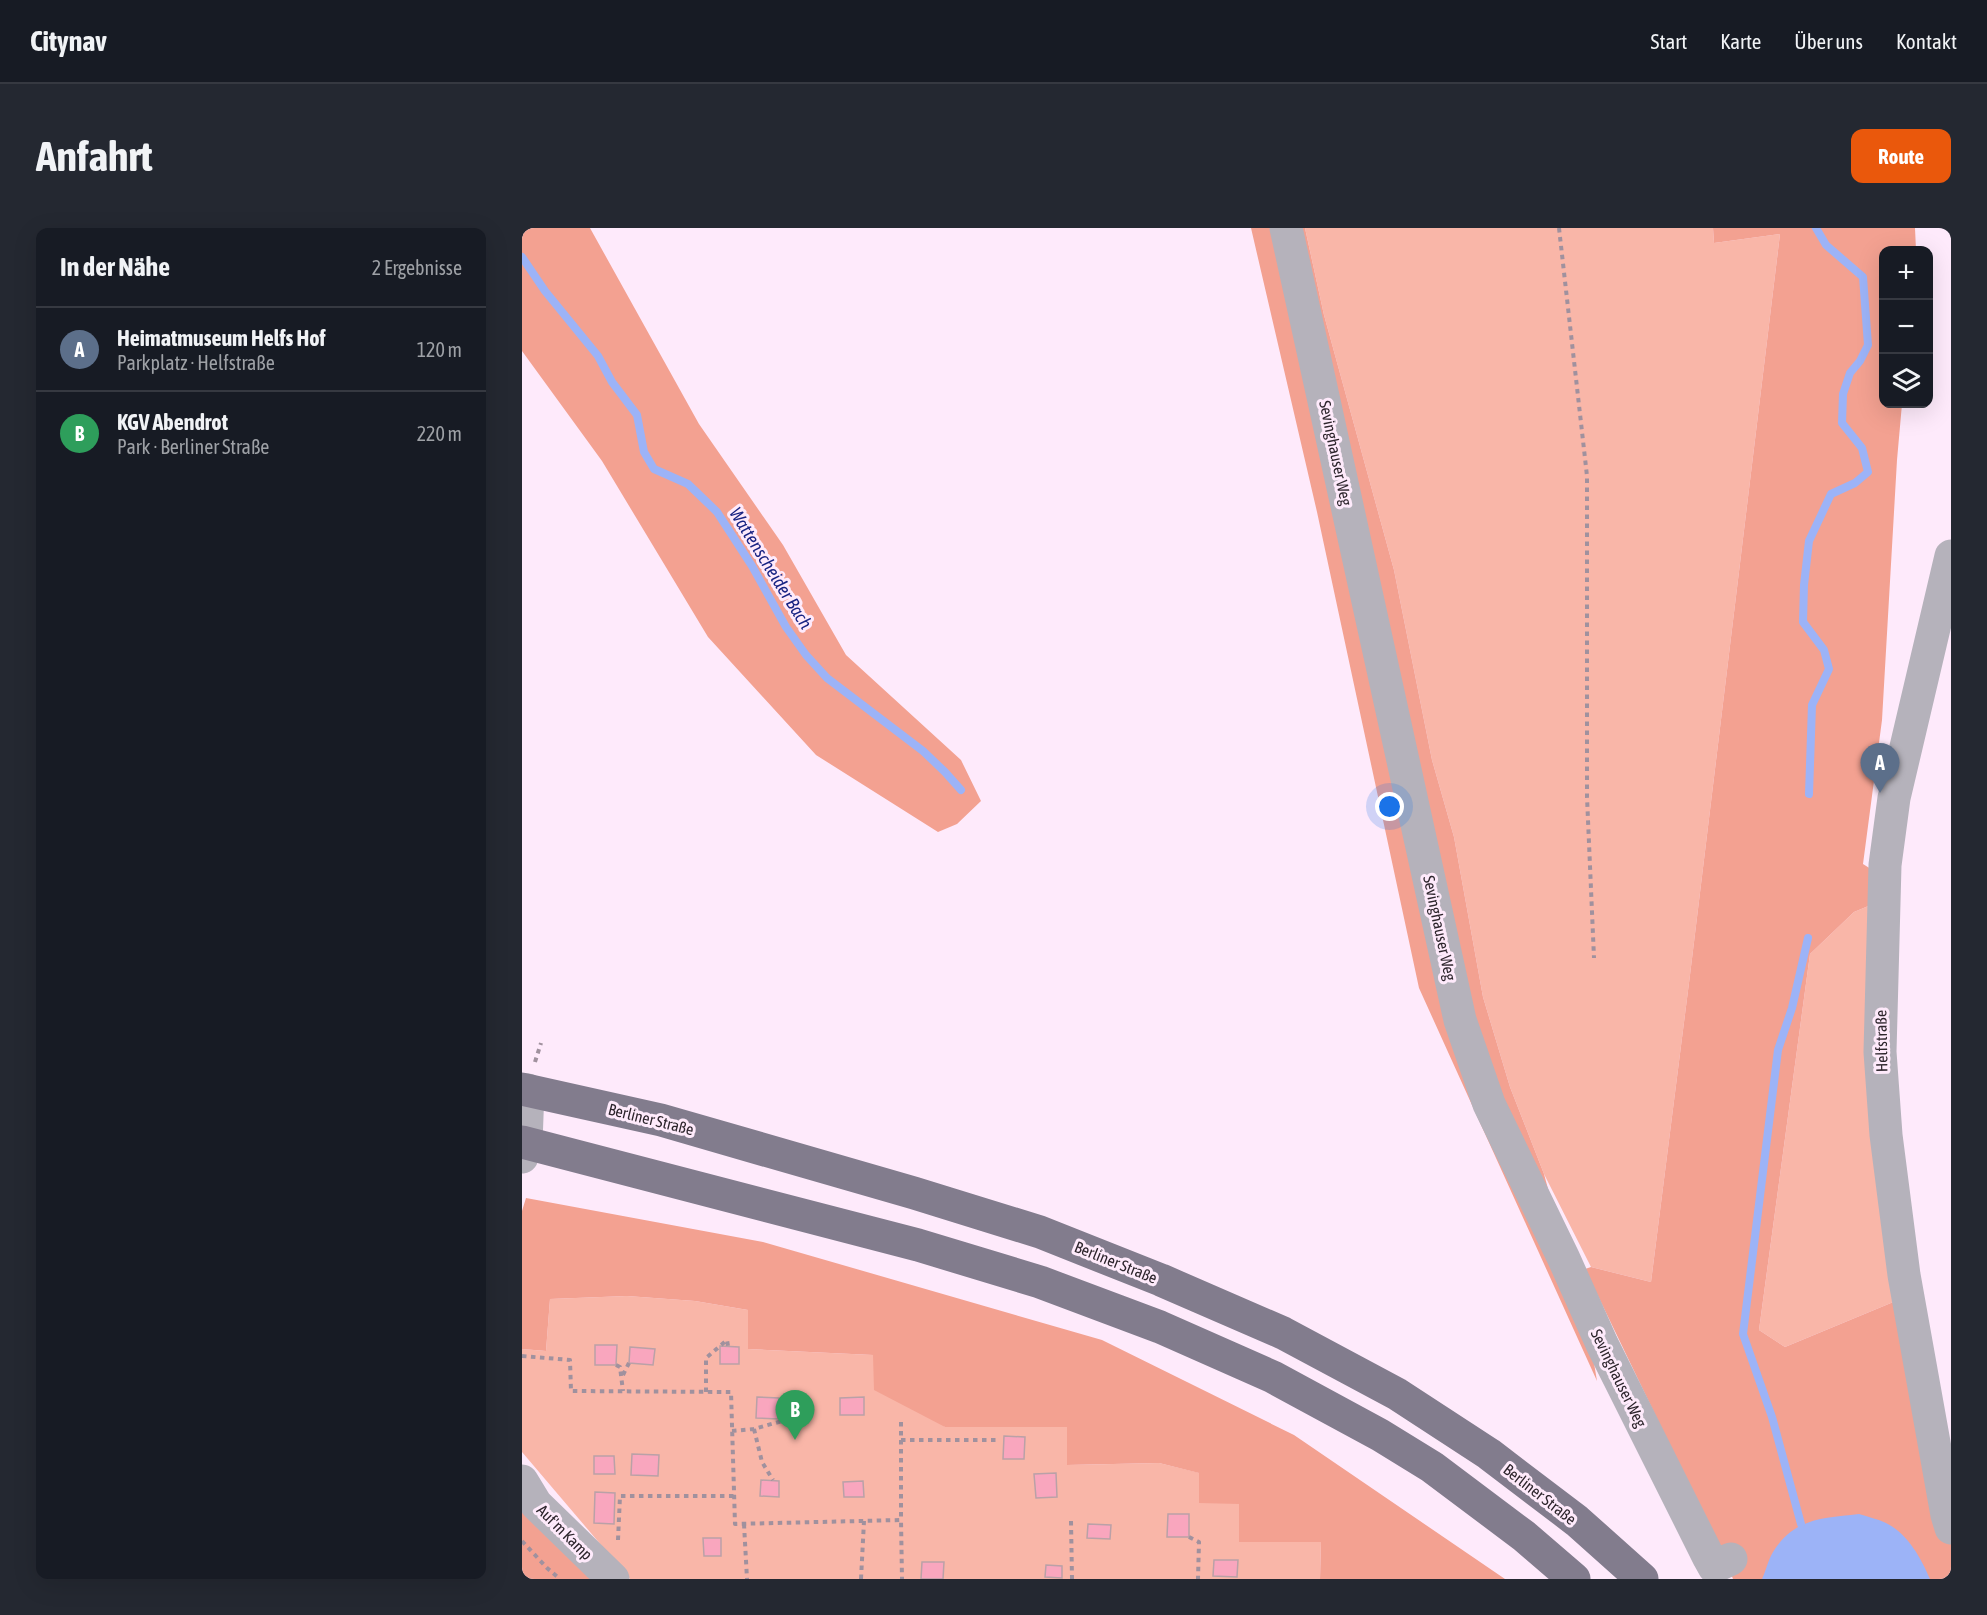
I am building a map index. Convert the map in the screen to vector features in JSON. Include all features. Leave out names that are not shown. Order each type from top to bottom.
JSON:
[{"type":"main road","name":"Berliner Straße","points":[[524,1092],[661,1120],[914,1193],[1041,1232],[1161,1280],[1282,1334],[1397,1394],[1489,1454],[1576,1521],[1642,1579]]},
{"type":"main road","points":[[523,1147],[918,1245],[1040,1282],[1160,1327],[1273,1377],[1415,1456],[1524,1536],[1574,1579]]},
{"type":"street","name":"Sevinghauser Weg","points":[[1286,228],[1464,1030],[1489,1104],[1564,1259],[1602,1344],[1714,1568],[1731,1559]]},
{"type":"street","name":"Helfstraße","points":[[1951,556],[1894,798],[1886,865],[1882,935],[1880,1052],[1886,1135],[1904,1275],[1951,1528]]},
{"type":"street","points":[[523,1147],[524,1092]]},
{"type":"street","name":"Auf'm Kamp","points":[[522,1481],[536,1504],[613,1579]]},
{"type":"path","points":[[1559,228],[1587,476],[1587,797],[1594,958]]},
{"type":"path","points":[[706,1392],[706,1358],[727,1340],[728,1346]]},
{"type":"path","points":[[522,1356],[570,1360],[571,1391],[731,1392],[735,1524],[901,1520]]},
{"type":"path","points":[[623,1376],[629,1363]]},
{"type":"path","points":[[616,1365],[620,1367],[623,1376],[623,1392]]},
{"type":"path","points":[[732,1431],[754,1429],[796,1417]]},
{"type":"path","points":[[901,1422],[902,1579]]},
{"type":"path","points":[[754,1429],[762,1462],[773,1480]]},
{"type":"path","points":[[901,1440],[1000,1440]]},
{"type":"path","points":[[617,1544],[620,1496],[734,1496]]},
{"type":"path","points":[[861,1579],[864,1521]]},
{"type":"path","points":[[1071,1521],[1072,1579]]},
{"type":"path","points":[[744,1524],[747,1579]]},
{"type":"path","points":[[1189,1537],[1199,1542],[1198,1579]]},
{"type":"path","points":[[522,1541],[560,1579]]},
{"type":"shaded area","points":[[522,228],[590,228],[699,424],[783,545],[846,655],[961,760],[981,801],[957,824],[938,832],[816,755],[708,637],[602,461],[522,351]]},
{"type":"shaded area","points":[[1251,228],[1305,228],[1324,315],[1394,570],[1432,760],[1454,837],[1483,997],[1510,1087],[1544,1174],[1592,1351],[1597,1381],[1419,988],[1317,512]]},
{"type":"shaded area","points":[[1305,228],[1713,228],[1714,243],[1780,234],[1651,1282],[1591,1267],[1544,1174],[1510,1087],[1483,997],[1454,837],[1432,760],[1394,570],[1324,315]]},
{"type":"shaded area","points":[[1713,228],[1915,228],[1916,246],[1879,246],[1879,408],[1902,408],[1882,720],[1863,864],[1874,871],[1878,902],[1854,912],[1810,954],[1759,1330],[1785,1347],[1915,1293],[1951,1490],[1951,1579],[1733,1579],[1585,1269],[1591,1267],[1651,1282],[1690,975],[1780,234],[1714,243]]},
{"type":"shaded area","points":[[1878,902],[1886,1012],[1915,1293],[1785,1347],[1759,1330],[1810,954],[1854,912]]},
{"type":"shaded area","points":[[526,1198],[763,1242],[1102,1340],[1294,1435],[1505,1579],[1320,1579],[1321,1542],[1239,1542],[1239,1504],[1199,1503],[1199,1473],[1159,1463],[1067,1465],[1067,1427],[945,1427],[874,1390],[873,1355],[748,1349],[748,1310],[695,1301],[627,1296],[550,1299],[546,1351],[522,1349],[522,1211]]},
{"type":"shaded area","points":[[627,1296],[695,1301],[748,1310],[748,1349],[873,1355],[945,1427],[1067,1427],[1068,1465],[1159,1463],[1200,1473],[1239,1504],[1240,1542],[1321,1542],[1320,1579],[630,1579],[522,1452],[522,1349],[546,1351],[550,1299]]},
{"type":"shaded area","points":[[522,1492],[599,1579],[522,1579]]},
{"type":"water","points":[[1859,1514],[1886,1523],[1901,1533],[1918,1555],[1930,1579],[1762,1579],[1773,1552],[1790,1532],[1810,1522]]},
{"type":"building","points":[[595,1345],[617,1345],[616,1365],[595,1365]]},
{"type":"building","points":[[720,1346],[739,1347],[739,1364],[720,1364]]},
{"type":"building","points":[[630,1347],[655,1349],[653,1365],[629,1363]]},
{"type":"building","points":[[757,1397],[779,1398],[778,1419],[756,1418]]},
{"type":"building","points":[[864,1397],[864,1415],[840,1415],[840,1398]]},
{"type":"building","points":[[1004,1436],[1025,1437],[1024,1459],[1003,1459]]},
{"type":"building","points":[[632,1454],[659,1455],[658,1476],[631,1475]]},
{"type":"building","points":[[594,1456],[614,1456],[615,1474],[594,1474]]},
{"type":"building","points":[[1056,1473],[1057,1497],[1036,1498],[1034,1474]]},
{"type":"building","points":[[761,1480],[779,1481],[779,1497],[760,1496]]},
{"type":"building","points":[[863,1481],[864,1497],[844,1497],[843,1482]]},
{"type":"building","points":[[595,1492],[615,1493],[614,1524],[594,1523]]},
{"type":"building","points":[[1168,1514],[1189,1514],[1189,1537],[1167,1537]]},
{"type":"building","points":[[1088,1524],[1111,1525],[1110,1539],[1087,1538]]},
{"type":"building","points":[[703,1538],[721,1538],[721,1556],[704,1556]]},
{"type":"building","points":[[1214,1560],[1238,1560],[1237,1577],[1213,1576]]},
{"type":"building","points":[[922,1562],[944,1562],[943,1579],[921,1579]]},
{"type":"building","points":[[1046,1565],[1062,1566],[1062,1578],[1045,1577]]},
{"type":"waterway","points":[[1809,794],[1812,705],[1829,669],[1824,650],[1803,622],[1809,541],[1831,494],[1855,483],[1868,472],[1862,448],[1842,423],[1843,394],[1850,373],[1860,361],[1868,345],[1863,277],[1826,245],[1816,228]]},
{"type":"waterway","name":"Wattenscheider Bach","points":[[522,257],[545,291],[598,356],[612,382],[637,415],[644,452],[654,469],[688,484],[717,512],[752,566],[786,627],[806,655],[827,678],[923,751],[961,790]]},
{"type":"waterway","points":[[1801,1524],[1772,1417],[1743,1334],[1778,1050],[1792,1008],[1808,938]]},
{"type":"place","name":"Heimatmuseum Helfs Hof","points":[[1880,793]]},
{"type":"place","name":"KGV Abendrot","points":[[795,1440]]}]
